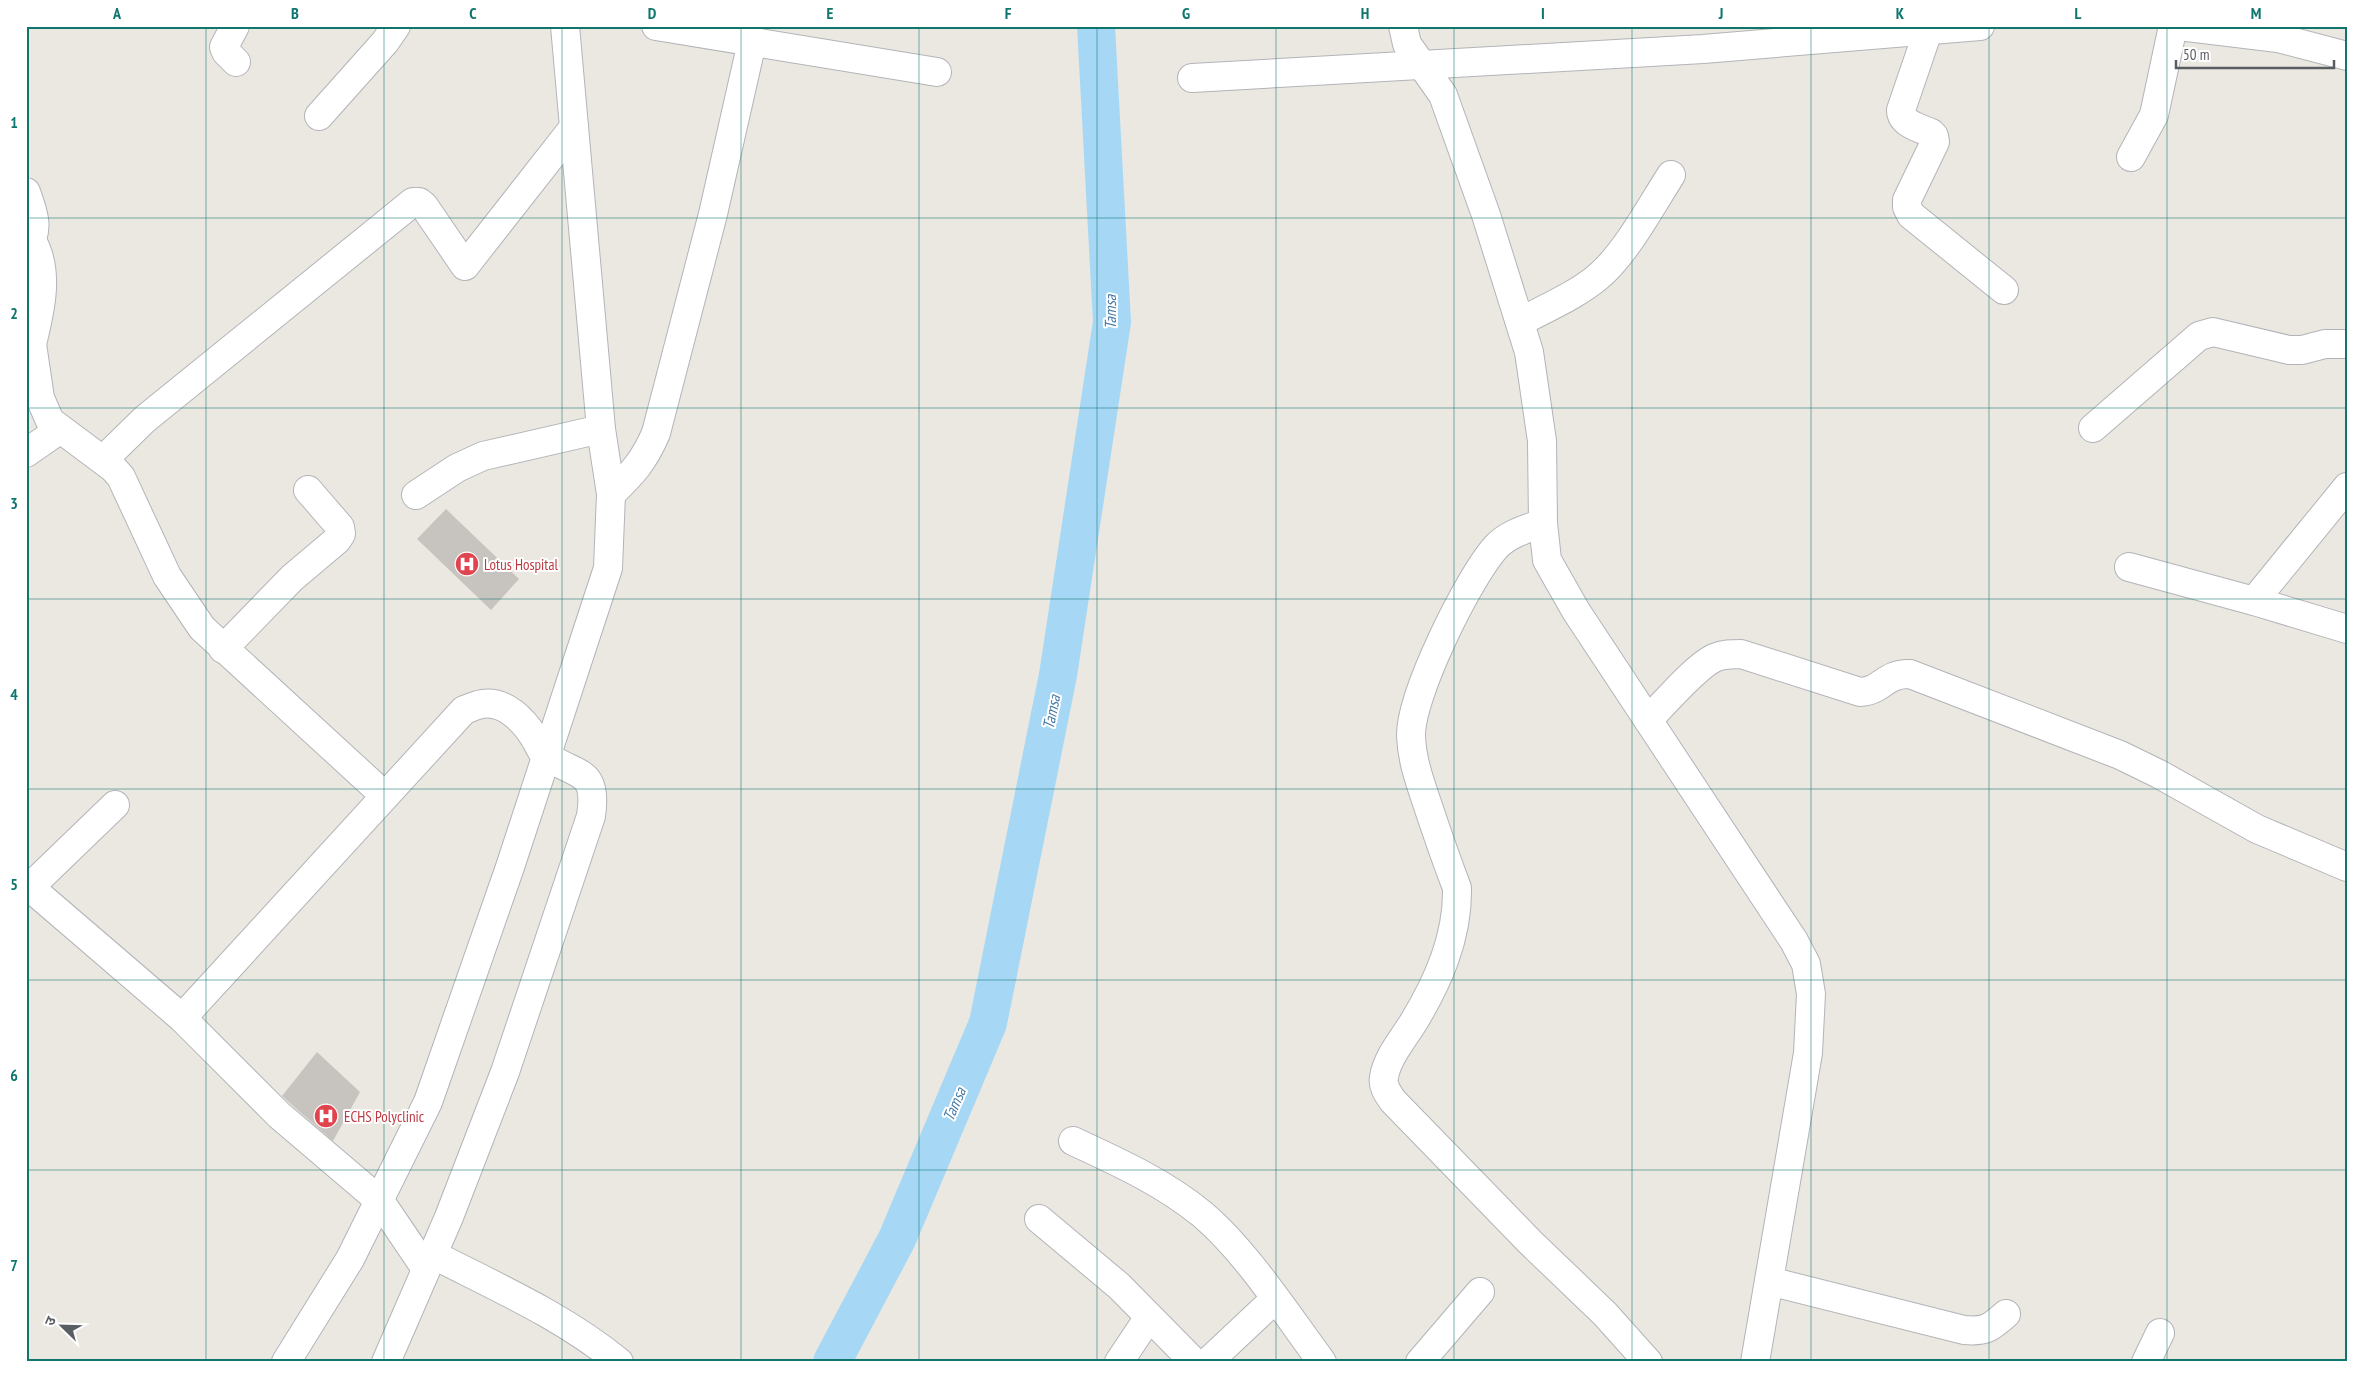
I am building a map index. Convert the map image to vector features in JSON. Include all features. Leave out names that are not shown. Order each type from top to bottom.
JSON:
[{"type":"street","points":[[235,26],[224,47],[226,52],[236,62]]},
{"type":"street","points":[[319,116],[385,42],[396,26]]},
{"type":"street","points":[[286,1362],[350,1259],[428,1102],[510,867],[608,568],[611,494],[601,429],[566,26]]},
{"type":"street","points":[[656,26],[937,72]]},
{"type":"street","points":[[1403,26],[1408,44],[1443,95],[1486,215],[1529,352],[1542,441],[1542,523],[1547,560],[1576,611],[1794,941],[1806,964],[1811,994],[1808,1054],[1755,1362]]},
{"type":"street","points":[[1192,78],[1703,49],[1980,26]]},
{"type":"street","points":[[2132,157],[2154,115],[2173,26]]},
{"type":"street","points":[[2179,26],[2270,37],[2321,36],[2347,56]]},
{"type":"street","points":[[1928,31],[1901,110],[1901,116],[1904,121],[1931,133],[1934,136],[1935,142],[1907,200],[1907,207],[1911,215],[2004,290]]},
{"type":"street","points":[[611,494],[629,477],[646,456],[658,426],[713,214],[752,42]]},
{"type":"street","points":[[103,460],[145,419],[413,202],[419,202],[424,206],[465,266],[574,127]]},
{"type":"street","points":[[1520,322],[1581,289],[1600,275],[1635,231],[1670,176]]},
{"type":"street","points":[[26,192],[34,214],[36,229],[29,245],[40,254],[42,307],[29,343],[43,408],[50,421],[59,430],[103,460],[121,477],[129,490],[176,592],[202,628],[384,795]]},
{"type":"street","points":[[2093,428],[2199,336],[2206,333],[2213,332],[2289,350],[2302,350],[2325,344],[2347,344]]},
{"type":"street","points":[[416,495],[457,468],[483,456],[601,429]]},
{"type":"street","points":[[26,453],[59,430]]},
{"type":"street","points":[[2254,601],[2347,487]]},
{"type":"street","points":[[223,648],[292,578],[342,534],[340,527],[308,490]]},
{"type":"street","points":[[1542,523],[1517,532],[1505,539],[1485,562],[1458,608],[1417,700],[1411,734],[1415,769],[1456,888],[1457,904],[1451,938],[1437,978],[1422,1009],[1387,1066],[1383,1079],[1385,1090],[1393,1101],[1530,1242],[1605,1314],[1648,1362]]},
{"type":"street","points":[[2129,567],[2254,601],[2347,630]]},
{"type":"street","points":[[1648,720],[1702,667],[1714,658],[1726,655],[1741,654],[1860,692],[1870,691],[1898,674],[1910,674],[2127,758],[2257,829],[2347,867]]},
{"type":"street","points":[[182,1018],[384,795],[464,710],[483,704],[494,704],[524,722],[545,756],[576,770],[591,786],[594,799],[592,816],[511,1055],[429,1262],[396,1343],[386,1362]]},
{"type":"street","points":[[115,805],[28,886],[182,1018],[280,1115],[380,1201],[429,1262],[552,1316],[589,1338],[619,1362]]},
{"type":"street","points":[[1073,1141],[1126,1165],[1188,1204],[1218,1228],[1322,1362]]},
{"type":"street","points":[[1039,1219],[1119,1286],[1194,1362]]},
{"type":"street","points":[[1770,1281],[1964,1330],[1980,1332],[1991,1327],[2006,1314]]},
{"type":"street","points":[[1420,1362],[1480,1292]]},
{"type":"street","points":[[1208,1362],[1275,1299]]},
{"type":"street","points":[[1119,1362],[1149,1317]]},
{"type":"street","points":[[2146,1362],[2160,1333]]},
{"type":"building","points":[[446,509],[519,579],[491,610],[417,539]]},
{"type":"building","points":[[317,1052],[360,1092],[333,1141],[282,1096]]},
{"type":"waterway","name":"Tamsa","points":[[832,1362],[897,1239],[988,1023],[1058,675],[1112,322],[1096,26]]},
{"type":"place","name":"Lotus Hospital","points":[[467,564]]},
{"type":"place","name":"ECHS Polyclinic","points":[[326,1116]]}]
